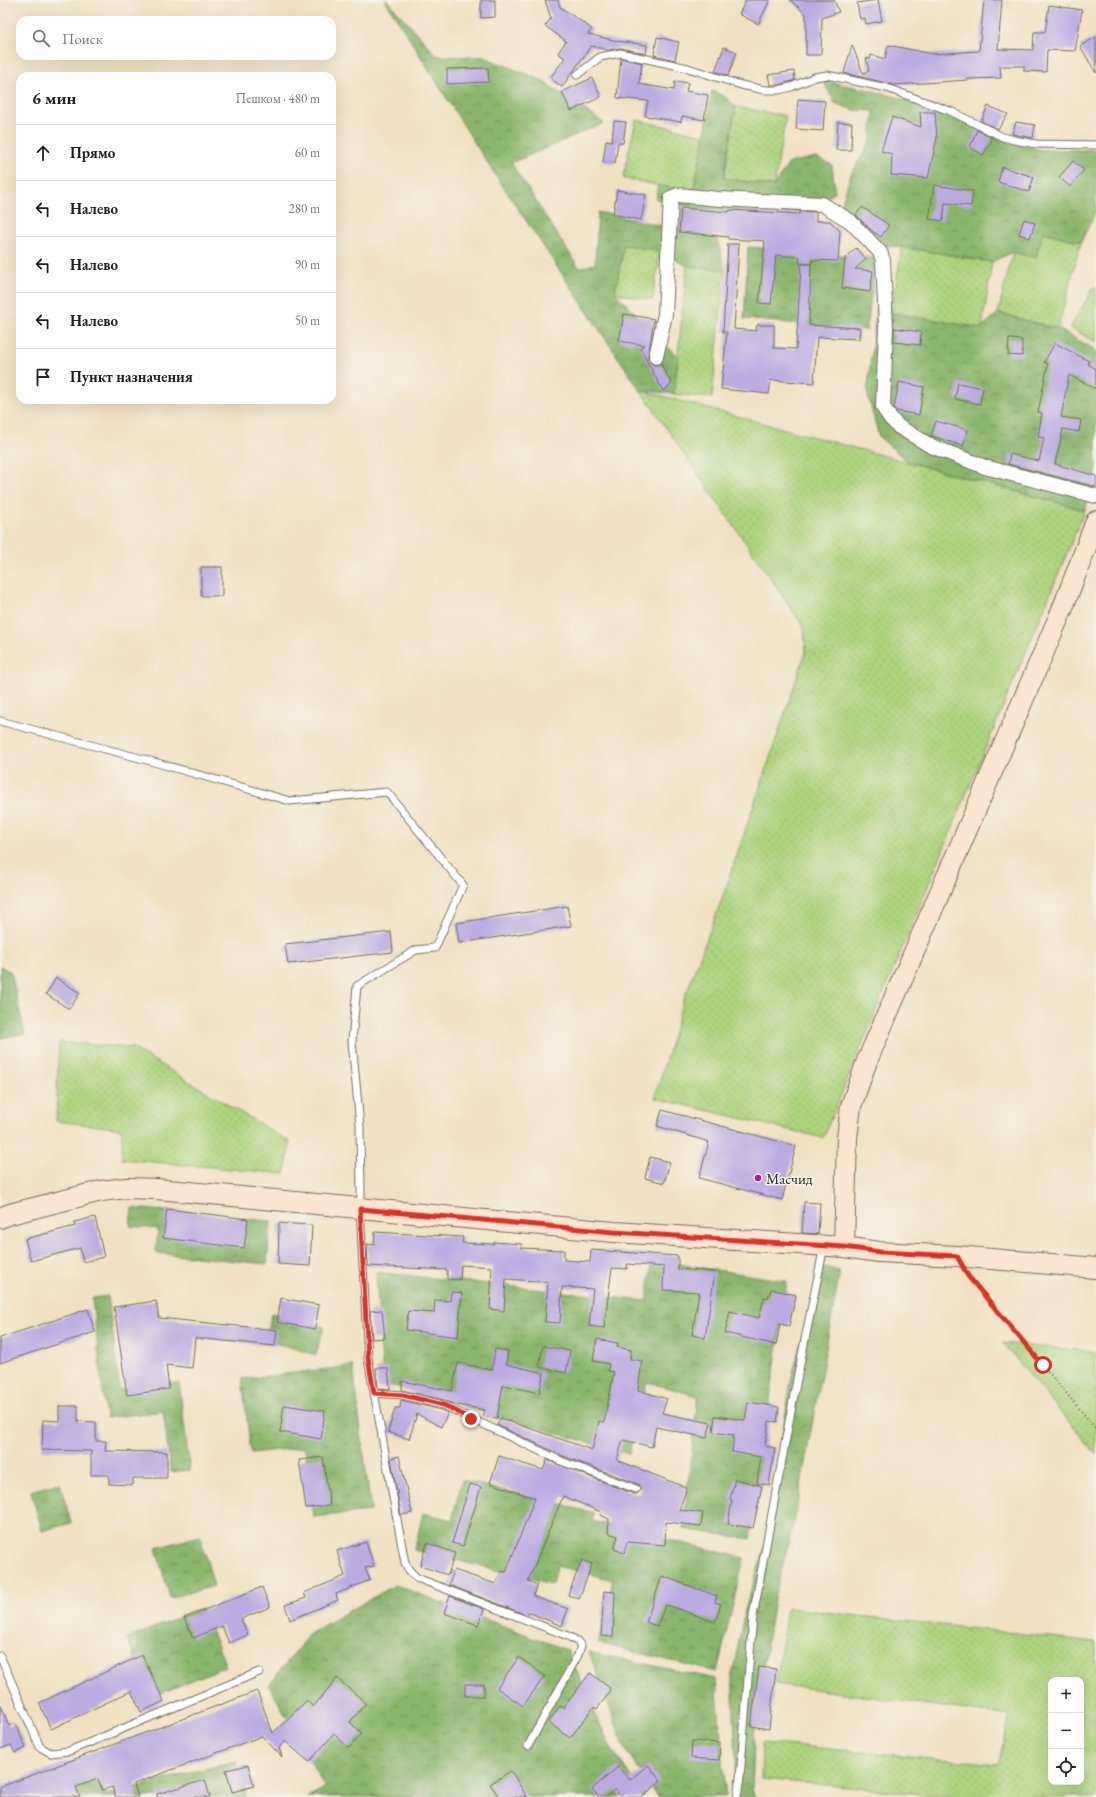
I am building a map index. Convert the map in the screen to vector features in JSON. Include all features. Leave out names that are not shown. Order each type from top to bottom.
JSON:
[{"type":"street","points":[[656,357],[665,314],[669,218],[671,198],[673,196],[678,195],[719,200],[822,204],[850,221],[880,252],[883,260],[886,326],[883,407],[890,419],[899,427],[931,446],[985,467],[1096,496]]},
{"type":"street","points":[[844,1247],[847,1138],[851,1106],[867,1060],[1062,610],[1096,522]]},
{"type":"street","points":[[0,1218],[10,1214],[101,1191],[126,1188],[157,1189],[614,1232],[844,1247],[880,1252],[957,1256],[1096,1268]]},
{"type":"lane","points":[[577,75],[600,57],[620,53],[688,68],[741,85],[765,90],[785,88],[816,77],[827,76],[887,88],[950,111],[1003,137],[1014,140],[1036,144],[1096,146]]},
{"type":"lane","points":[[0,721],[147,760],[290,801],[387,792],[463,885],[435,948],[416,950],[357,986],[352,1040],[360,1126],[360,1209],[368,1358],[405,1563],[409,1570],[417,1578],[568,1636],[577,1641],[581,1646],[578,1655],[528,1746]]},
{"type":"lane","points":[[737,1797],[740,1778],[753,1616],[796,1384],[824,1246]]},
{"type":"lane","points":[[374,1393],[403,1395],[444,1405],[561,1461],[636,1489]]},
{"type":"lane","points":[[0,1656],[40,1747],[51,1753],[68,1751],[259,1672]]},
{"type":"path","points":[[957,1256],[968,1276],[1096,1429]]},
{"type":"green space","points":[[385,0],[387,0],[437,56],[484,57],[541,80],[604,123],[511,163],[579,268],[595,264],[598,212],[717,238],[725,270],[687,266],[661,251],[624,245],[615,293],[678,357],[674,394],[640,390],[488,164]]},
{"type":"green space","points":[[823,81],[865,89],[942,109],[992,137],[1042,150],[1096,150],[1096,211],[1081,242],[1043,232],[1036,258],[1013,252],[992,262],[902,247],[867,244],[839,212],[851,174],[871,140],[874,111],[853,110],[835,103]]},
{"type":"green space","points":[[712,91],[725,97],[736,107],[724,178],[774,186],[789,163],[816,157],[832,165],[835,192],[814,209],[741,218],[656,199],[658,185],[693,193]]},
{"type":"green space","points":[[736,107],[786,116],[774,186],[724,178]]},
{"type":"green space","points":[[636,120],[705,135],[693,193],[623,178]]},
{"type":"green space","points":[[1043,232],[1081,242],[1058,329],[998,313],[1013,252]]},
{"type":"green space","points":[[624,245],[661,251],[652,300],[615,293]]},
{"type":"green space","points":[[748,247],[875,258],[867,330],[744,319]]},
{"type":"green space","points":[[902,247],[992,262],[982,328],[891,313]]},
{"type":"green space","points":[[687,266],[725,270],[712,398],[674,394]]},
{"type":"green space","points":[[881,274],[891,313],[981,328],[998,313],[1058,329],[1096,350],[1096,475],[1085,510],[908,462],[879,437],[867,392]]},
{"type":"green space","points":[[1094,287],[1096,288],[1096,342],[1070,328]]},
{"type":"green space","points":[[640,390],[1085,510],[823,1138],[655,1098],[682,1004],[722,899],[806,651],[804,627]]},
{"type":"green space","points":[[0,966],[11,972],[25,1034],[0,1038]]},
{"type":"green space","points":[[59,1042],[133,1048],[290,1142],[285,1174],[122,1159],[122,1129],[56,1121]]},
{"type":"green space","points":[[132,1208],[271,1221],[267,1264],[156,1253],[158,1229],[130,1226]]},
{"type":"green space","points":[[652,1260],[787,1281],[750,1539],[683,1529],[698,1396],[647,1382],[629,1454],[383,1383],[376,1272],[647,1301]]},
{"type":"green space","points":[[821,1266],[840,1271],[795,1518],[774,1599],[755,1721],[752,1790],[756,1797],[735,1797],[736,1758],[732,1676],[745,1609],[766,1543],[791,1380]]},
{"type":"green space","points":[[108,1296],[120,1390],[179,1383],[190,1470],[171,1472],[163,1411],[106,1418],[92,1298]]},
{"type":"green space","points":[[272,1313],[324,1327],[316,1355],[265,1340]]},
{"type":"green space","points":[[1003,1343],[1096,1352],[1096,1454]]},
{"type":"green space","points":[[353,1366],[371,1511],[314,1517],[305,1447],[251,1453],[242,1379]]},
{"type":"green space","points":[[462,1480],[594,1513],[592,1521],[744,1558],[717,1672],[598,1643],[613,1580],[557,1566],[552,1584],[414,1550],[423,1513],[452,1520]]},
{"type":"green space","points":[[60,1483],[71,1523],[42,1531],[31,1491]]},
{"type":"green space","points":[[200,1536],[214,1586],[170,1598],[156,1548]]},
{"type":"green space","points":[[395,1585],[567,1650],[610,1746],[645,1797],[307,1797],[325,1788],[269,1685],[310,1633]]},
{"type":"green space","points":[[202,1608],[226,1666],[152,1697],[127,1639]]},
{"type":"green space","points":[[787,1608],[1096,1642],[1096,1797],[954,1797],[761,1779],[762,1743],[998,1764],[1010,1716],[776,1684]]},
{"type":"green space","points":[[589,1652],[716,1679],[726,1797],[658,1797],[625,1749]]},
{"type":"green space","points":[[236,1761],[246,1797],[58,1797],[98,1773],[105,1795]]},
{"type":"building","points":[[481,0],[495,0],[495,17],[481,18]]},
{"type":"building","points":[[545,0],[558,0],[560,7],[592,29],[588,34],[617,41],[647,45],[646,54],[621,48],[608,50],[591,46],[562,87],[550,78],[565,58],[558,53],[566,41],[545,26],[551,18]]},
{"type":"building","points":[[746,0],[770,0],[758,24],[739,14]]},
{"type":"building","points":[[790,0],[834,0],[839,12],[822,18],[821,55],[806,55],[806,14]]},
{"type":"building","points":[[878,0],[882,21],[866,24],[865,18],[860,19],[857,3]]},
{"type":"building","points":[[984,0],[1002,0],[998,49],[1033,50],[1034,32],[1045,32],[1049,5],[1082,10],[1075,51],[1047,50],[1046,72],[1024,71],[1024,66],[1000,66],[1001,78],[894,85],[844,73],[852,45],[863,73],[869,71],[866,58],[870,59],[871,55],[885,59],[888,45],[933,54],[979,51]]},
{"type":"building","points":[[657,37],[679,42],[675,60],[654,55]]},
{"type":"building","points":[[1096,37],[1096,73],[1080,46]]},
{"type":"building","points":[[724,47],[737,52],[728,76],[715,71]]},
{"type":"building","points":[[621,58],[642,63],[639,84],[674,90],[675,81],[688,83],[686,91],[708,95],[704,120],[682,116],[681,122],[645,116],[648,101],[617,98]]},
{"type":"building","points":[[488,68],[489,82],[447,84],[447,69]]},
{"type":"building","points":[[794,71],[795,80],[778,85],[770,85],[768,75]]},
{"type":"building","points":[[592,78],[601,97],[571,111],[562,92]]},
{"type":"building","points":[[798,99],[825,101],[823,131],[796,129]]},
{"type":"building","points":[[988,106],[1008,114],[998,129],[981,121]]},
{"type":"building","points":[[920,112],[935,112],[937,138],[928,178],[891,175],[892,154],[881,151],[892,117],[921,127]]},
{"type":"building","points":[[614,121],[626,122],[623,143],[618,143],[615,163],[603,162],[606,140],[612,141]]},
{"type":"building","points":[[838,122],[852,123],[851,150],[836,150]]},
{"type":"building","points":[[1016,122],[1035,125],[1033,138],[1012,134]]},
{"type":"building","points":[[977,130],[993,138],[983,155],[970,147]]},
{"type":"building","points":[[1073,161],[1084,170],[1070,187],[1059,177]]},
{"type":"building","points":[[1002,167],[1034,177],[1029,192],[998,182]]},
{"type":"building","points":[[934,185],[973,191],[971,206],[945,203],[943,221],[929,219]]},
{"type":"building","points":[[617,190],[646,195],[641,220],[613,214]]},
{"type":"building","points":[[862,207],[889,225],[881,237],[872,231],[856,215]]},
{"type":"building","points":[[681,208],[729,212],[730,210],[800,214],[800,211],[816,212],[816,221],[830,221],[840,231],[838,261],[812,260],[811,264],[799,263],[800,257],[776,255],[771,304],[759,303],[765,241],[728,239],[728,237],[679,232]]},
{"type":"building","points":[[1024,219],[1035,223],[1030,238],[1019,234]]},
{"type":"building","points":[[728,244],[739,244],[734,329],[756,331],[757,325],[774,325],[774,348],[796,349],[801,264],[811,264],[809,325],[860,328],[859,339],[817,337],[814,383],[771,380],[769,394],[721,389],[727,332],[723,332]]},
{"type":"building","points":[[856,248],[866,259],[855,269],[873,271],[870,292],[842,288],[845,258]]},
{"type":"building","points":[[624,314],[654,319],[648,359],[654,365],[661,364],[672,384],[663,391],[640,348],[644,345],[619,341]]},
{"type":"building","points":[[894,328],[921,332],[920,345],[894,342]]},
{"type":"building","points":[[1009,339],[1022,340],[1022,356],[1008,355]]},
{"type":"building","points":[[1055,343],[1089,361],[1088,364],[1096,369],[1096,389],[1069,375],[1061,417],[1081,420],[1079,432],[1063,429],[1055,464],[1096,476],[1096,487],[1008,464],[1010,454],[1039,461],[1044,438],[1038,437],[1042,413],[1038,412],[1048,364],[1044,362]]},
{"type":"building","points":[[899,382],[924,387],[919,415],[896,411],[894,408]]},
{"type":"building","points":[[958,383],[983,388],[980,404],[955,399]]},
{"type":"building","points":[[936,421],[968,430],[963,446],[931,436]]},
{"type":"building","points":[[201,567],[222,567],[222,596],[201,596]]},
{"type":"building","points":[[567,906],[571,926],[459,943],[456,923]]},
{"type":"building","points":[[391,932],[393,952],[288,964],[285,944]]},
{"type":"building","points":[[56,978],[80,993],[69,1009],[46,994]]},
{"type":"building","points":[[662,1110],[796,1146],[782,1200],[699,1178],[709,1142],[657,1126]]},
{"type":"building","points":[[650,1157],[670,1162],[664,1183],[645,1178]]},
{"type":"building","points":[[804,1202],[820,1203],[818,1234],[802,1233]]},
{"type":"building","points":[[167,1209],[248,1219],[244,1248],[163,1238]]},
{"type":"building","points":[[95,1217],[104,1257],[83,1262],[80,1248],[31,1261],[25,1239],[75,1226],[74,1222]]},
{"type":"building","points":[[279,1223],[312,1225],[310,1266],[278,1264]]},
{"type":"building","points":[[375,1232],[463,1237],[462,1243],[494,1244],[494,1242],[522,1244],[521,1248],[564,1250],[564,1260],[590,1262],[591,1250],[678,1256],[678,1269],[715,1272],[705,1338],[692,1335],[699,1292],[663,1290],[664,1267],[627,1264],[627,1269],[612,1268],[604,1328],[589,1326],[593,1289],[562,1287],[560,1323],[545,1322],[548,1282],[506,1279],[504,1311],[490,1309],[492,1267],[461,1265],[460,1280],[447,1279],[447,1270],[368,1266],[367,1244],[374,1245]]},
{"type":"building","points":[[771,1289],[796,1295],[789,1326],[780,1324],[776,1345],[725,1333],[730,1311],[759,1318],[764,1297],[768,1298]]},
{"type":"building","points":[[451,1292],[462,1293],[458,1337],[406,1330],[408,1311],[434,1313],[435,1300],[450,1301]]},
{"type":"building","points":[[281,1298],[319,1305],[315,1329],[277,1322]]},
{"type":"building","points":[[156,1301],[159,1318],[277,1330],[275,1346],[195,1338],[192,1368],[166,1365],[169,1389],[127,1395],[114,1307]]},
{"type":"building","points":[[88,1309],[95,1332],[0,1363],[0,1338]]},
{"type":"building","points":[[382,1310],[385,1338],[372,1339],[370,1311]]},
{"type":"building","points":[[597,1339],[618,1343],[617,1347],[631,1350],[630,1359],[642,1361],[638,1390],[667,1399],[662,1413],[711,1423],[707,1438],[656,1427],[652,1447],[623,1440],[617,1460],[687,1488],[679,1510],[703,1513],[701,1526],[666,1522],[665,1545],[627,1542],[624,1553],[614,1549],[618,1536],[608,1533],[609,1519],[600,1515],[601,1512],[563,1496],[528,1581],[537,1585],[533,1596],[568,1609],[562,1626],[528,1612],[527,1615],[449,1585],[454,1570],[496,1584],[501,1571],[506,1572],[535,1498],[490,1483],[499,1456],[543,1470],[547,1460],[634,1494],[637,1494],[640,1491],[641,1488],[638,1484],[563,1456],[497,1425],[500,1418],[592,1450],[599,1421],[604,1422],[614,1372],[608,1371],[609,1364],[593,1361]]},
{"type":"building","points":[[543,1346],[570,1351],[566,1373],[539,1367]]},
{"type":"building","points":[[495,1349],[508,1351],[506,1364],[544,1373],[539,1393],[503,1385],[497,1419],[483,1416],[485,1410],[453,1404],[444,1400],[402,1390],[402,1381],[452,1391],[458,1363],[492,1370]]},
{"type":"building","points":[[376,1368],[388,1368],[390,1389],[378,1388]]},
{"type":"building","points":[[401,1400],[448,1413],[441,1427],[417,1414],[409,1439],[388,1432],[395,1408],[400,1408]]},
{"type":"building","points":[[748,1402],[779,1407],[777,1422],[769,1421],[765,1446],[775,1448],[769,1485],[757,1483],[761,1457],[732,1452],[734,1435],[713,1432],[715,1416],[745,1420]]},
{"type":"building","points":[[284,1405],[325,1411],[321,1439],[280,1432]]},
{"type":"building","points":[[59,1406],[78,1406],[78,1421],[96,1422],[96,1441],[106,1441],[105,1451],[167,1452],[167,1478],[133,1478],[133,1485],[109,1484],[109,1475],[91,1475],[91,1451],[42,1450],[43,1420],[59,1421]]},
{"type":"building","points":[[399,1456],[412,1513],[401,1515],[391,1458]]},
{"type":"building","points":[[323,1457],[330,1505],[306,1508],[299,1460]]},
{"type":"building","points":[[735,1479],[762,1486],[753,1528],[728,1524],[732,1500],[730,1499]]},
{"type":"building","points":[[470,1484],[481,1487],[463,1546],[452,1543]]},
{"type":"building","points":[[366,1542],[374,1566],[365,1568],[370,1580],[336,1594],[338,1600],[290,1620],[285,1605],[306,1598],[304,1593],[345,1576],[337,1551]]},
{"type":"building","points":[[427,1543],[455,1553],[448,1575],[420,1566]]},
{"type":"building","points":[[582,1560],[592,1564],[579,1599],[568,1595]]},
{"type":"building","points":[[662,1576],[717,1596],[715,1602],[721,1604],[715,1622],[667,1605],[665,1606],[657,1626],[646,1622]]},
{"type":"building","points":[[262,1587],[270,1607],[241,1619],[248,1635],[229,1643],[222,1626],[193,1638],[184,1618]]},
{"type":"building","points":[[604,1591],[615,1592],[613,1637],[601,1636]]},
{"type":"building","points":[[450,1596],[484,1609],[478,1625],[444,1613]]},
{"type":"building","points":[[142,1655],[164,1701],[141,1712],[131,1691],[51,1729],[39,1703]]},
{"type":"building","points":[[519,1657],[545,1676],[523,1706],[497,1688]]},
{"type":"building","points":[[759,1667],[776,1669],[769,1729],[751,1726]]},
{"type":"building","points":[[590,1673],[610,1688],[609,1693],[597,1709],[594,1707],[570,1738],[548,1722],[560,1706],[563,1708]]},
{"type":"building","points":[[337,1678],[366,1703],[350,1722],[362,1734],[349,1748],[334,1734],[309,1762],[285,1741],[279,1748],[282,1757],[262,1736],[134,1784],[138,1797],[116,1797],[112,1787],[102,1790],[98,1779],[76,1787],[80,1797],[0,1797],[0,1787],[257,1691],[273,1733],[307,1700],[313,1707]]},
{"type":"building","points":[[465,1684],[484,1684],[484,1696],[465,1696]]},
{"type":"building","points":[[0,1704],[9,1726],[15,1723],[26,1748],[15,1753],[11,1745],[0,1749]]},
{"type":"building","points":[[692,1741],[720,1743],[719,1760],[691,1758]]},
{"type":"building","points":[[248,1765],[254,1786],[232,1792],[226,1770]]},
{"type":"building","points":[[648,1765],[661,1781],[642,1797],[622,1797],[615,1789],[606,1797],[599,1797],[592,1789],[618,1767],[630,1780]]},
{"type":"building","points":[[511,1771],[527,1797],[499,1797],[490,1784]]},
{"type":"building","points":[[205,1780],[210,1797],[157,1797],[157,1794]]},
{"type":"place","name":"Масчид","points":[[758,1178]]},
{"type":"route","points":[[471,1419],[444,1405],[403,1395],[374,1393],[368,1358],[360,1209],[614,1232],[844,1247],[880,1252],[957,1256],[968,1276],[1043,1365]]}]
